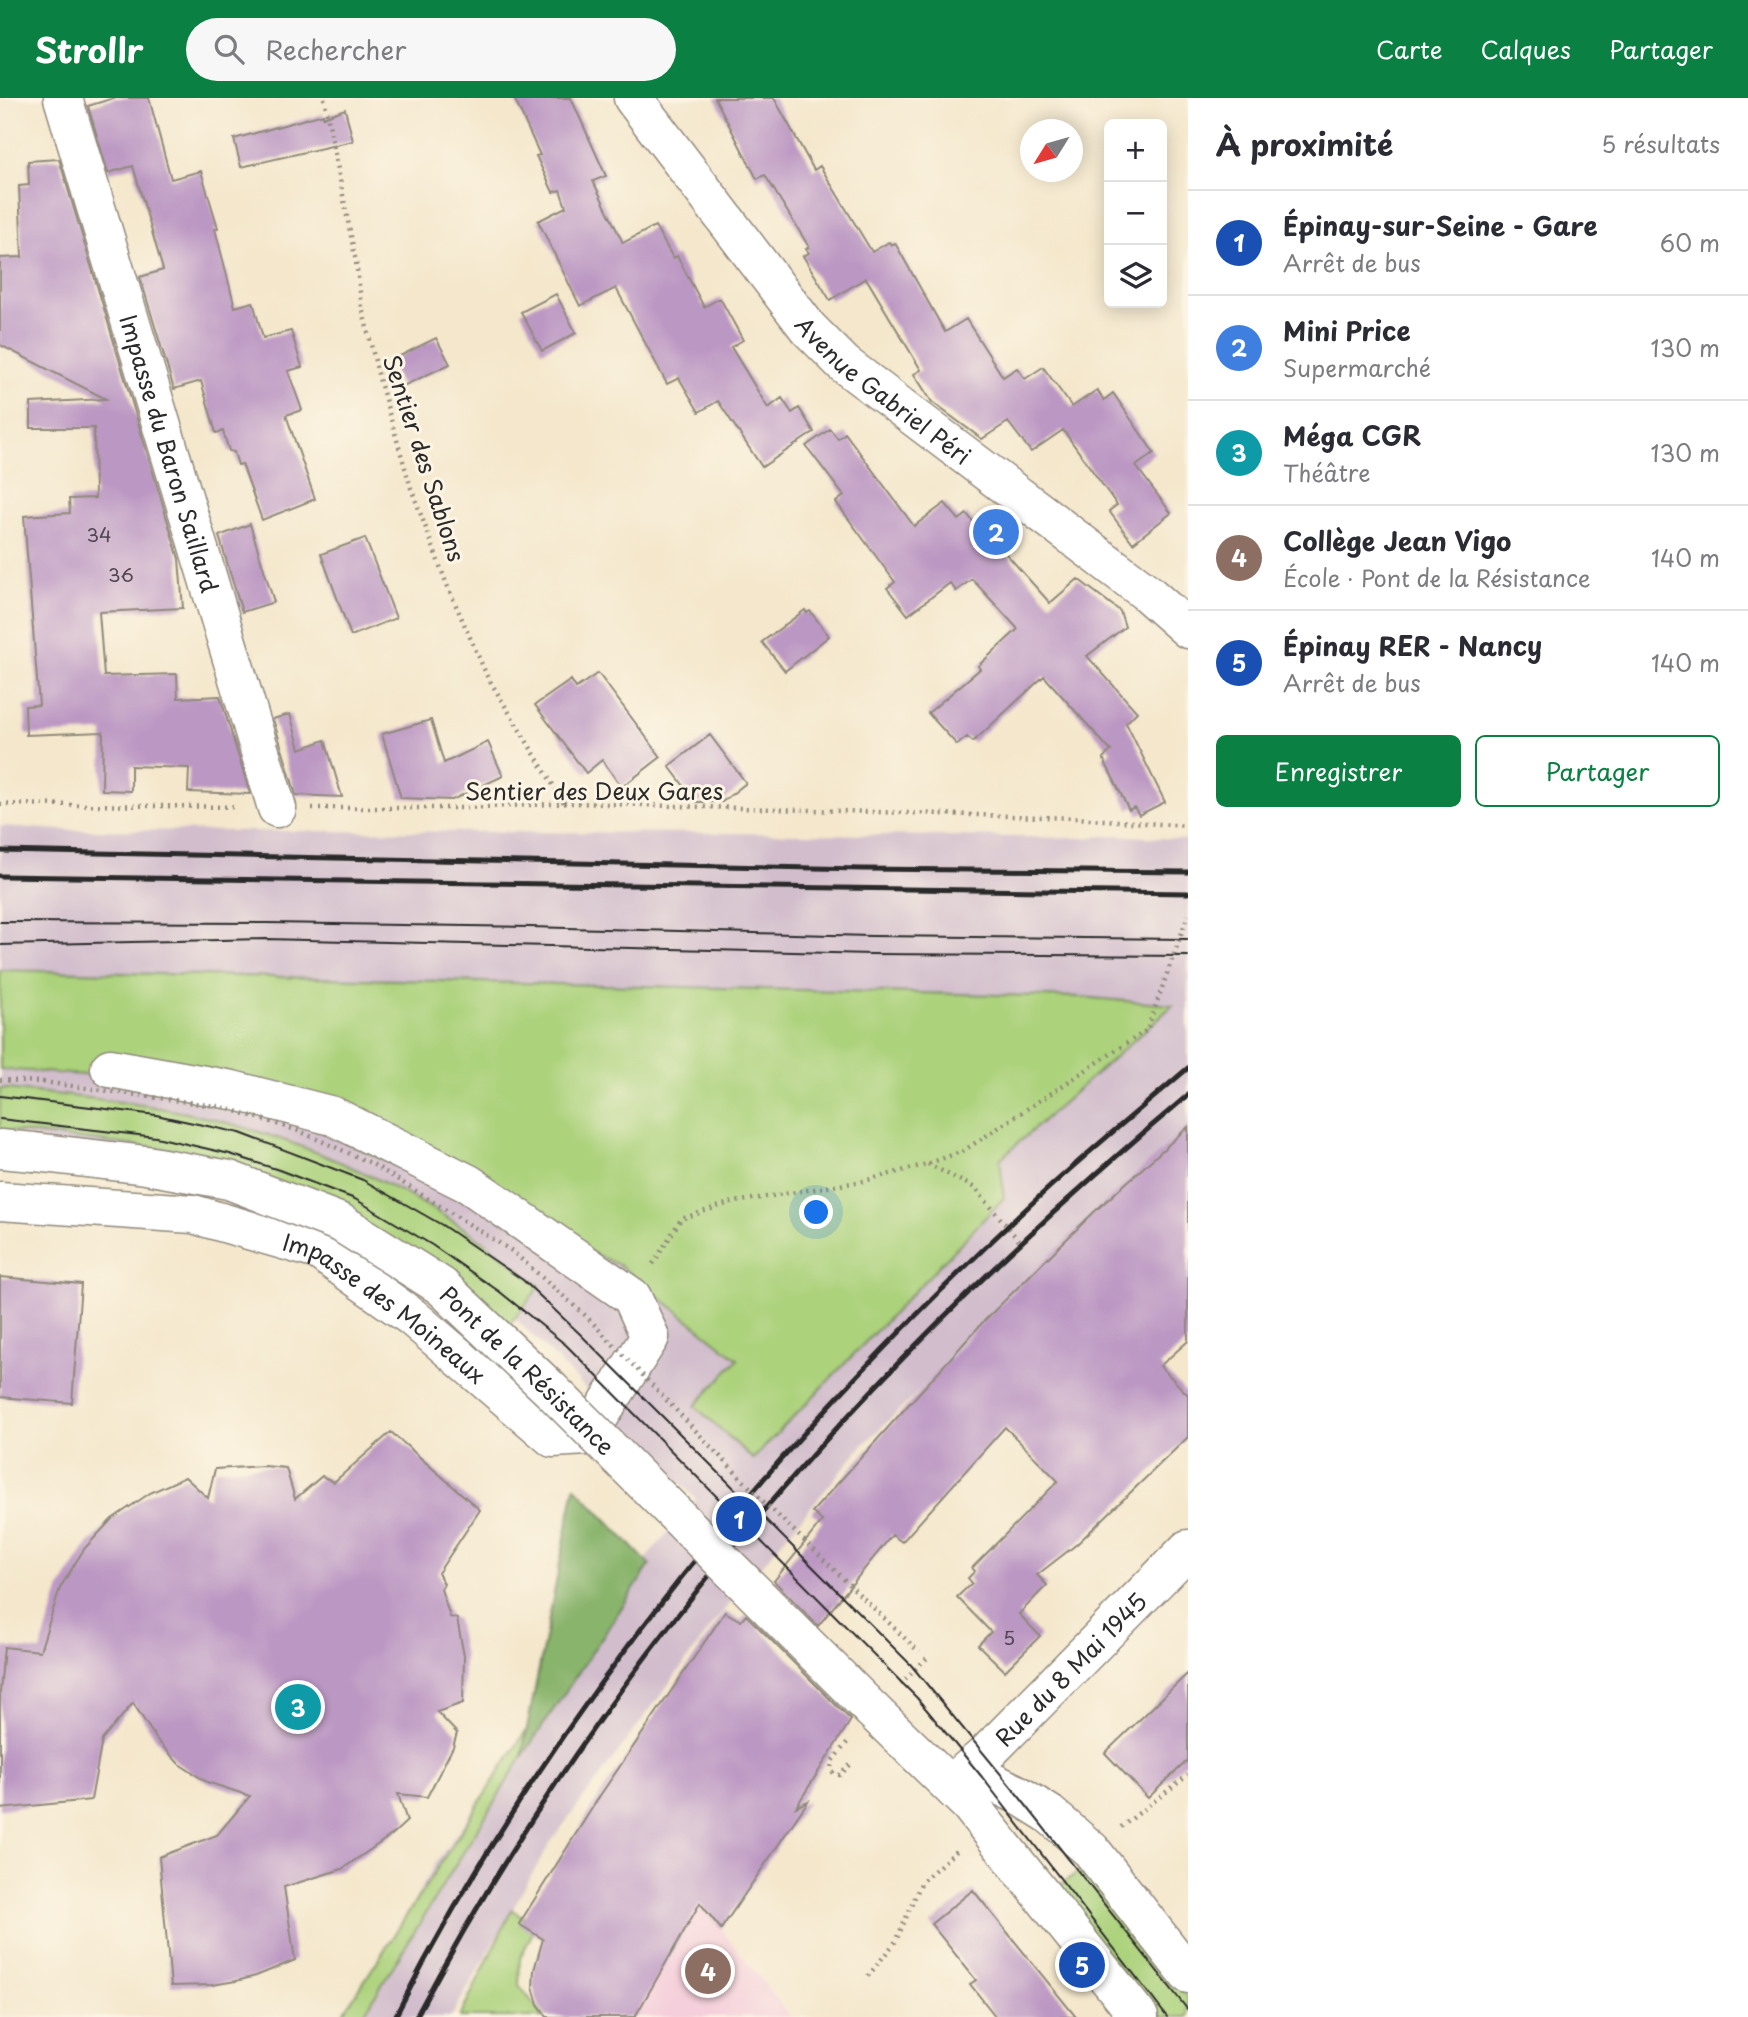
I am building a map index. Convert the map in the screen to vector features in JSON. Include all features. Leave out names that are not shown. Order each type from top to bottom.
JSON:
[{"type":"street","name":"Impasse du Baron Saillard","points":[[63,98],[277,808]]},
{"type":"street","name":"Avenue Gabriel Péri","points":[[633,98],[808,328],[844,363],[1146,592],[1188,629]]},
{"type":"street","points":[[110,1068],[232,1090],[333,1116],[469,1184],[632,1297]]},
{"type":"street","name":"Pont de la Résistance","points":[[17,1151],[146,1165],[229,1180],[341,1223],[441,1286],[570,1410],[865,1719],[951,1784],[1139,2017]]},
{"type":"street","name":"Impasse des Moineaux","points":[[0,1201],[193,1214],[318,1250],[412,1317],[553,1438],[587,1436],[650,1337],[632,1297]]},
{"type":"street","name":"Rue du 8 Mai 1945","points":[[951,1784],[985,1755],[1188,1549]]},
{"type":"street","points":[[951,1784],[982,1777],[1049,1814],[1091,1850],[1188,1974]]},
{"type":"street","points":[[996,1838],[1049,1814]]},
{"type":"path","name":"Sentier des Sablons","points":[[324,98],[356,262],[362,307],[411,488],[447,585],[487,676],[564,803]]},
{"type":"path","name":"Sentier des Deux Gares","points":[[0,804],[466,808],[564,803],[1062,818],[1188,826]]},
{"type":"path","points":[[632,1297],[681,1219],[729,1203],[864,1181],[963,1152],[1147,1030],[1188,915]]},
{"type":"path","points":[[0,1080],[43,1082]]},
{"type":"path","points":[[927,1164],[975,1188],[1020,1242]]},
{"type":"path","points":[[850,1765],[840,1775],[834,1774],[831,1769],[832,1761],[865,1719]]},
{"type":"path","points":[[1112,1833],[1188,1775]]},
{"type":"path","points":[[868,1976],[896,1941],[922,1881],[996,1838]]},
{"type":"shaded area","points":[[0,826],[61,830],[733,833],[1084,838],[1115,835],[1188,840],[1188,1141],[1124,1196],[863,1445],[725,1609],[550,1843],[451,2017],[346,2017],[369,1982],[435,1864],[520,1744],[639,1567],[696,1499],[512,1315],[357,1214],[0,1130]]},
{"type":"shaded area","points":[[700,1903],[791,2017],[635,2017]]},
{"type":"green space","points":[[0,970],[1080,997],[1173,1005],[1000,1159],[1004,1198],[753,1459],[695,1406],[738,1359],[619,1265],[251,1100],[84,1075],[0,1069]]},
{"type":"green space","points":[[0,1088],[148,1106],[191,1114],[277,1138],[360,1171],[401,1191],[485,1242],[540,1286],[509,1325],[458,1278],[231,1164],[174,1150],[0,1130]]},
{"type":"green space","points":[[575,1487],[650,1565],[522,1757],[527,1729]]},
{"type":"green space","points":[[527,1729],[522,1757],[362,2017],[341,2017]]},
{"type":"green space","points":[[1084,1867],[1188,1999],[1188,2017],[1158,2017],[1056,1889]]},
{"type":"green space","points":[[512,1909],[536,1926],[520,1958],[519,1985],[544,2017],[460,2017]]},
{"type":"building","points":[[114,98],[149,98],[171,179],[201,171],[218,228],[215,229],[235,307],[253,302],[263,338],[291,331],[302,367],[288,371],[302,410],[286,415],[315,499],[262,520],[242,464],[238,465],[234,452],[229,451],[223,431],[216,433],[201,381],[174,389],[140,277],[163,270],[133,166],[108,173],[88,106]]},
{"type":"building","points":[[514,98],[571,98],[606,176],[593,181],[623,243],[655,226],[673,258],[677,256],[704,307],[720,298],[743,340],[731,347],[768,408],[782,398],[792,413],[799,408],[814,432],[762,467],[718,401],[699,412],[679,378],[667,384],[616,288],[580,306],[538,221],[566,207],[560,190],[553,192],[536,156],[540,155]]},
{"type":"building","points":[[715,98],[774,98],[814,170],[820,166],[872,252],[889,242],[891,245],[895,243],[945,332],[966,319],[1003,377],[1017,368],[1025,379],[1043,367],[1072,407],[1097,390],[1104,400],[1113,393],[1154,453],[1136,466],[1171,513],[1133,543],[1109,511],[1117,505],[1063,430],[1031,452],[1008,422],[982,439],[932,402],[914,374],[921,370],[866,278],[830,300],[803,256],[809,253],[806,249],[809,247],[765,175],[757,179]]},
{"type":"building","points":[[345,109],[353,141],[241,167],[234,139]]},
{"type":"building","points":[[59,159],[179,559],[183,608],[99,612],[104,676],[177,674],[178,698],[220,696],[250,794],[188,792],[189,768],[131,766],[131,791],[102,790],[103,732],[26,735],[25,706],[39,705],[24,516],[70,513],[69,499],[95,498],[94,428],[31,428],[31,403],[106,399],[0,345],[0,258],[22,257],[19,186],[29,185],[28,161]]},
{"type":"building","points":[[556,294],[576,333],[542,351],[521,312]]},
{"type":"building","points":[[436,338],[450,364],[401,387],[388,362]]},
{"type":"building","points":[[830,429],[838,439],[845,433],[914,526],[945,503],[959,520],[967,514],[978,528],[993,515],[1018,533],[1000,547],[1050,603],[1078,579],[1120,611],[1125,627],[1087,656],[1137,712],[1126,723],[1165,802],[1139,815],[1134,807],[1129,810],[1103,758],[1111,751],[1044,676],[973,742],[967,737],[957,745],[928,713],[980,669],[978,666],[1018,629],[972,579],[956,591],[950,583],[908,615],[887,588],[895,582],[836,502],[844,496],[806,446]]},
{"type":"building","points":[[250,524],[274,602],[242,612],[219,536]]},
{"type":"building","points":[[365,538],[396,618],[351,636],[321,554]]},
{"type":"building","points":[[805,610],[807,613],[810,611],[829,636],[785,671],[762,642]]},
{"type":"building","points":[[598,673],[661,757],[622,787],[602,760],[586,773],[535,705],[571,680],[576,688]]},
{"type":"building","points":[[290,714],[300,749],[325,740],[342,797],[296,795],[273,719]]},
{"type":"building","points":[[431,720],[444,763],[488,742],[503,776],[452,800],[401,798],[382,734]]},
{"type":"building","points":[[710,735],[746,783],[722,802],[696,802],[669,766]]},
{"type":"building","points":[[1188,1127],[1188,1341],[1160,1366],[1188,1395],[1188,1437],[1077,1544],[1037,1575],[1047,1585],[1019,1614],[1040,1636],[1005,1671],[978,1645],[991,1632],[957,1597],[972,1583],[968,1578],[975,1571],[972,1568],[1058,1481],[1005,1427],[902,1542],[892,1535],[818,1626],[774,1581],[822,1521],[812,1512],[983,1322],[1093,1213]]},
{"type":"building","points":[[0,1277],[81,1284],[72,1403],[0,1397]]},
{"type":"building","points":[[391,1432],[480,1510],[438,1573],[444,1584],[441,1589],[450,1617],[457,1619],[464,1656],[463,1703],[437,1712],[457,1733],[453,1747],[427,1797],[398,1794],[407,1821],[393,1834],[342,1869],[284,1887],[295,1960],[236,1981],[212,1985],[171,1986],[159,1857],[217,1835],[250,1796],[207,1782],[179,1764],[157,1740],[133,1703],[102,1740],[91,1800],[0,1809],[0,1692],[4,1647],[40,1651],[60,1588],[84,1549],[112,1519],[150,1493],[185,1477],[208,1498],[215,1469],[264,1466],[286,1468],[295,1499],[322,1476],[334,1482]]},
{"type":"building","points":[[725,1612],[741,1621],[746,1615],[851,1720],[796,1807],[808,1801],[721,1929],[700,1903],[635,2017],[547,2017],[538,2004],[533,1987],[534,1970],[543,1939],[519,1924],[601,1794]]},
{"type":"building","points":[[1188,1673],[1188,1760],[1148,1798],[1105,1753]]},
{"type":"building","points":[[973,1890],[1076,2017],[996,2017],[970,1984],[976,1980],[931,1924]]},
{"type":"tram line","points":[[0,922],[268,923],[871,936],[1188,939]]},
{"type":"tram line","points":[[0,945],[266,939],[871,954],[1188,956]]},
{"type":"tram line","points":[[0,1096],[156,1115],[240,1133],[363,1180],[442,1225],[523,1280],[911,1665],[1188,2010]]},
{"type":"tram line","points":[[0,1119],[156,1137],[230,1154],[279,1170],[355,1199],[432,1245],[500,1292],[566,1345],[917,1698],[982,1777],[1167,2017]]},
{"type":"railway","points":[[0,851],[862,869],[1188,872]]},
{"type":"railway","points":[[0,876],[1188,893]]},
{"type":"railway","points":[[395,2017],[458,1901],[527,1790],[602,1682],[681,1578],[765,1477],[854,1380],[946,1286],[1041,1195],[1188,1068]]},
{"type":"railway","points":[[416,2017],[491,1884],[573,1757],[662,1635],[757,1518],[857,1406],[963,1298],[1073,1195],[1188,1095]]},
{"type":"place","name":"Mini Price","points":[[996,532]]},
{"type":"place","name":"Épinay-sur-Seine - Gare","points":[[739,1519]]},
{"type":"place","name":"Méga CGR","points":[[298,1707]]},
{"type":"place","name":"Épinay RER - Nancy","points":[[1082,1965]]},
{"type":"place","name":"Collège Jean Vigo","points":[[708,1971]]}]
